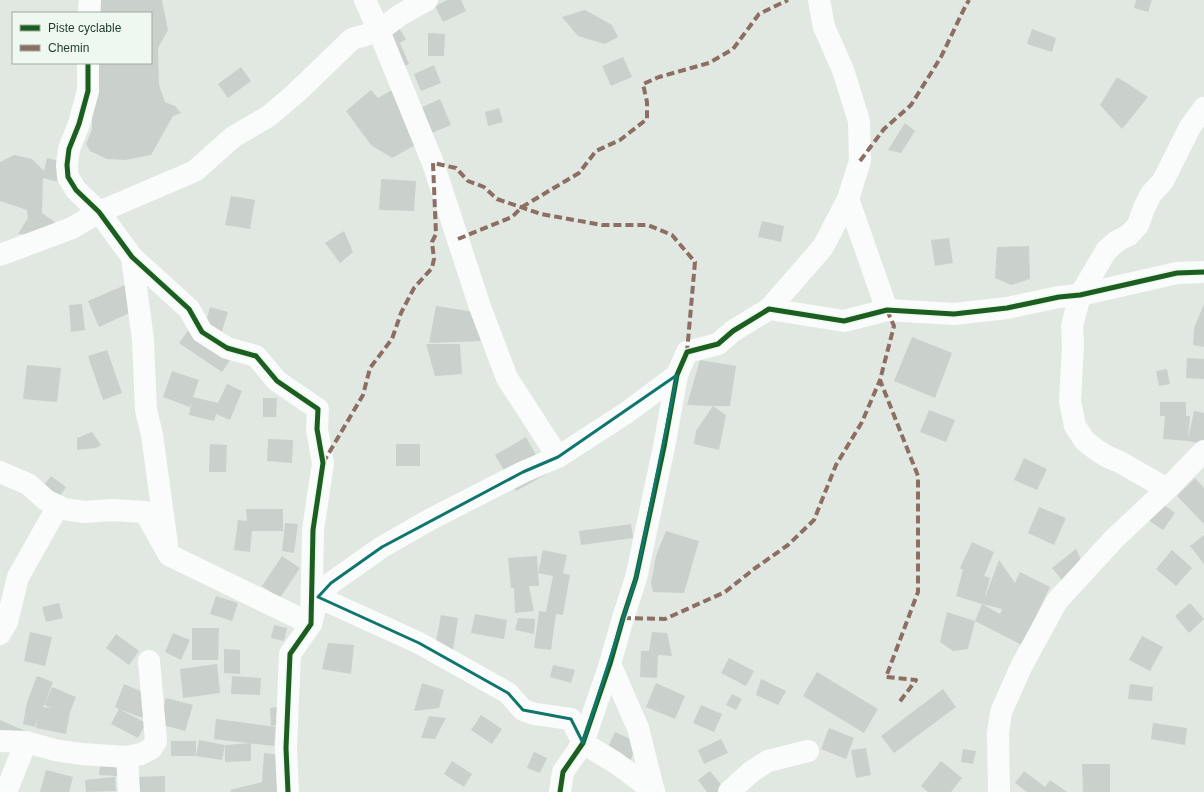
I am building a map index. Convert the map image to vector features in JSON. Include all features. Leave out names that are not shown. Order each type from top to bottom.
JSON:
[{"type":"street","points":[[89,12],[90,0]]},
{"type":"street","points":[[365,0],[379,30],[433,163],[480,307],[507,378],[558,457]]},
{"type":"street","points":[[0,254],[72,228],[99,212],[195,171],[233,137],[269,116],[297,92],[352,39],[379,30],[400,15],[427,0]]},
{"type":"street","points":[[560,792],[564,772],[583,743],[610,664],[636,578],[664,447],[677,375],[687,352],[718,344],[734,331],[769,309],[823,247],[848,199],[860,161],[859,122],[843,70],[824,27],[819,0]]},
{"type":"street","points":[[88,64],[88,91],[79,124],[69,149],[67,165],[68,177],[76,190],[99,212],[132,257],[189,309],[202,332],[227,348],[256,356],[277,381],[318,409],[317,429],[323,463],[313,530],[311,624]]},
{"type":"street","points":[[1167,489],[1098,451],[1085,441],[1076,426],[1070,401],[1073,345],[1072,326],[1080,295],[1106,251],[1116,241],[1129,235],[1138,225],[1151,194],[1163,181],[1190,127],[1204,108]]},
{"type":"street","points":[[848,199],[887,310]]},
{"type":"street","points":[[132,257],[143,340],[146,410],[152,435],[169,555]]},
{"type":"street","points":[[769,309],[844,321],[887,310],[954,314],[1007,308],[1059,297],[1080,295],[1177,273],[1204,272]]},
{"type":"street","points":[[288,792],[286,748],[290,654],[311,624],[318,598],[331,583],[382,547],[431,519],[523,472],[558,457],[626,413],[677,375]]},
{"type":"street","points":[[999,792],[998,732],[1001,712],[1021,668],[1057,601],[1114,539],[1167,489],[1204,451]]},
{"type":"street","points":[[0,472],[28,484],[46,500],[64,510],[84,512],[112,510],[145,512],[169,555],[311,624]]},
{"type":"street","points":[[0,634],[7,622],[18,577],[58,506]]},
{"type":"street","points":[[318,598],[420,642],[508,693],[523,710],[535,714],[571,720],[583,743],[616,763],[654,792]]},
{"type":"street","points":[[0,741],[26,742],[61,751],[81,754],[127,757],[140,754],[151,748],[156,741],[149,661]]},
{"type":"street","points":[[610,664],[638,728],[654,792]]},
{"type":"street","points":[[6,792],[26,742]]},
{"type":"street","points":[[729,792],[751,772],[768,761],[808,751]]},
{"type":"street","points":[[127,757],[129,792]]},
{"type":"highlighted area","points":[[677,375],[636,578],[583,743],[571,719],[523,710],[508,693],[419,643],[318,597],[331,583],[382,547],[523,472],[558,457]]},
{"type":"building","points":[[101,0],[162,0],[168,30],[158,48],[159,85],[165,102],[175,106],[181,113],[173,116],[151,155],[125,160],[107,159],[90,151],[86,144],[92,129],[92,64],[152,64],[152,12],[101,12]]},
{"type":"building","points":[[447,0],[461,0],[466,11],[443,22],[435,6]]},
{"type":"building","points":[[1136,0],[1152,0],[1148,12],[1134,8]]},
{"type":"building","points":[[585,10],[612,25],[618,37],[605,44],[578,36],[562,17]]},
{"type":"building","points":[[397,25],[406,39],[400,43],[409,64],[396,70],[383,35]]},
{"type":"building","points":[[1032,29],[1056,38],[1052,52],[1027,44]]},
{"type":"building","points":[[428,33],[445,34],[444,56],[428,56]]},
{"type":"building","points":[[623,57],[632,77],[611,86],[602,66]]},
{"type":"building","points":[[434,65],[441,83],[421,91],[414,74]]},
{"type":"building","points":[[241,67],[251,81],[228,98],[218,84]]},
{"type":"building","points":[[1117,77],[1148,97],[1122,129],[1100,105]]},
{"type":"building","points":[[371,90],[378,98],[392,90],[419,143],[392,158],[371,145],[346,111]]},
{"type":"building","points":[[440,99],[451,125],[427,135],[416,110]]},
{"type":"building","points":[[499,108],[503,122],[488,126],[485,112]]},
{"type":"building","points":[[905,123],[915,131],[901,153],[888,150]]},
{"type":"building","points":[[14,155],[32,159],[44,171],[47,158],[67,163],[62,183],[43,178],[42,213],[56,223],[44,235],[18,234],[28,218],[27,210],[0,201],[0,162]]},
{"type":"building","points":[[381,179],[416,181],[414,211],[379,210]]},
{"type":"building","points":[[231,196],[255,200],[250,229],[225,225]]},
{"type":"building","points":[[762,221],[784,226],[781,242],[758,237]]},
{"type":"building","points":[[344,231],[353,252],[340,263],[325,243]]},
{"type":"building","points":[[949,238],[953,263],[935,266],[931,240]]},
{"type":"building","points":[[1029,246],[1030,279],[1011,285],[995,278],[997,247]]},
{"type":"building","points":[[125,285],[136,310],[99,327],[88,301]]},
{"type":"building","points":[[82,304],[85,330],[71,332],[69,305]]},
{"type":"building","points":[[1204,304],[1204,347],[1193,345],[1194,328]]},
{"type":"building","points":[[436,306],[481,313],[483,341],[429,343]]},
{"type":"building","points":[[210,307],[228,312],[221,334],[204,330]]},
{"type":"building","points":[[190,328],[232,357],[222,372],[179,343]]},
{"type":"building","points":[[912,337],[952,353],[935,398],[894,381]]},
{"type":"building","points":[[426,344],[460,344],[462,374],[435,376]]},
{"type":"building","points":[[107,350],[122,393],[103,400],[88,356]]},
{"type":"building","points":[[1187,358],[1204,359],[1204,379],[1186,378]]},
{"type":"building","points":[[700,360],[736,366],[730,406],[687,405]]},
{"type":"building","points":[[27,365],[61,368],[57,402],[23,399]]},
{"type":"building","points":[[1167,369],[1170,384],[1159,386],[1156,371]]},
{"type":"building","points":[[172,371],[199,380],[193,397],[218,403],[227,384],[242,391],[230,420],[216,414],[214,421],[189,415],[192,401],[190,407],[163,397]]},
{"type":"building","points":[[263,398],[277,398],[276,417],[263,417]]},
{"type":"building","points":[[1160,402],[1186,402],[1186,416],[1190,416],[1188,439],[1194,411],[1204,413],[1204,444],[1163,439],[1165,416],[1160,416]]},
{"type":"building","points":[[713,406],[726,415],[719,450],[694,444],[696,431]]},
{"type":"building","points":[[929,410],[955,420],[946,442],[920,432]]},
{"type":"building","points":[[92,432],[101,445],[96,448],[77,450],[77,438]]},
{"type":"building","points":[[526,437],[547,474],[516,491],[495,455]]},
{"type":"building","points":[[268,439],[293,440],[292,463],[267,461]]},
{"type":"building","points":[[210,444],[227,445],[226,472],[209,472]]},
{"type":"building","points":[[396,444],[420,444],[420,466],[396,466]]},
{"type":"building","points":[[1024,458],[1047,469],[1037,490],[1014,480]]},
{"type":"building","points":[[51,476],[66,487],[59,497],[44,485]]},
{"type":"building","points":[[1195,478],[1204,488],[1203,523],[1177,496]]},
{"type":"building","points":[[1160,502],[1175,513],[1163,530],[1148,520]]},
{"type":"building","points":[[1039,507],[1066,518],[1054,545],[1028,533]]},
{"type":"building","points":[[246,509],[283,509],[283,531],[252,531],[250,552],[234,550],[238,520],[247,521]]},
{"type":"building","points":[[285,523],[298,524],[294,553],[282,551]]},
{"type":"building","points":[[631,524],[633,538],[581,545],[579,531]]},
{"type":"building","points":[[666,531],[699,541],[684,593],[653,592],[651,583],[656,556]]},
{"type":"building","points":[[1204,535],[1204,564],[1190,546]]},
{"type":"building","points":[[972,542],[994,552],[984,576],[990,578],[984,600],[999,560],[1015,583],[1020,572],[1050,587],[1022,645],[975,621],[982,604],[956,596],[963,570],[960,568]],"holes":[[[982,604],[1002,609],[1000,614]]]},
{"type":"building","points":[[1076,549],[1087,573],[1067,586],[1052,568]]},
{"type":"building","points":[[543,550],[567,555],[563,573],[570,575],[563,615],[556,614],[551,650],[534,648],[539,611],[546,612],[553,576],[538,573]]},
{"type":"building","points":[[1172,550],[1192,568],[1176,586],[1156,569]]},
{"type":"building","points":[[282,556],[300,568],[280,598],[262,586]]},
{"type":"building","points":[[537,556],[539,586],[529,586],[534,611],[515,613],[514,588],[511,588],[508,558]]},
{"type":"building","points":[[216,596],[238,603],[232,621],[210,614]]},
{"type":"building","points":[[59,603],[63,618],[46,622],[42,607]]},
{"type":"building","points":[[1190,603],[1204,619],[1189,633],[1175,616]]},
{"type":"building","points":[[947,612],[975,621],[968,649],[953,651],[940,642]]},
{"type":"building","points":[[475,614],[507,620],[504,639],[471,633]]},
{"type":"building","points":[[441,615],[458,618],[453,650],[435,647]]},
{"type":"building","points":[[518,618],[535,619],[534,634],[515,630]]},
{"type":"building","points":[[274,625],[287,628],[284,641],[271,638]]},
{"type":"building","points":[[192,628],[219,628],[218,660],[192,660]]},
{"type":"building","points":[[30,632],[52,637],[45,666],[24,661]]},
{"type":"building","points":[[652,632],[667,633],[672,656],[658,655],[657,678],[640,677],[641,651],[649,651]]},
{"type":"building","points":[[173,633],[190,640],[181,660],[165,652]]},
{"type":"building","points":[[116,634],[139,651],[129,665],[106,648]]},
{"type":"building","points":[[1142,636],[1163,647],[1150,671],[1129,660]]},
{"type":"building","points":[[328,643],[354,645],[351,674],[322,669]]},
{"type":"building","points":[[224,649],[240,650],[240,674],[224,673]]},
{"type":"building","points":[[729,658],[754,671],[746,686],[721,673]]},
{"type":"building","points":[[217,664],[220,693],[183,698],[180,669]]},
{"type":"building","points":[[553,665],[575,670],[571,683],[550,677]]},
{"type":"building","points":[[817,672],[878,709],[864,733],[803,696]]},
{"type":"building","points":[[37,676],[53,682],[43,707],[52,708],[44,705],[52,687],[76,697],[70,712],[66,734],[36,728],[37,719],[35,727],[23,724],[27,702]]},
{"type":"building","points":[[232,676],[261,678],[260,695],[231,694]]},
{"type":"building","points":[[761,679],[786,691],[778,705],[756,695]]},
{"type":"building","points":[[422,683],[444,690],[439,708],[414,711]]},
{"type":"building","points":[[656,683],[685,696],[675,719],[646,707]]},
{"type":"building","points":[[124,684],[152,696],[143,718],[115,707]]},
{"type":"building","points":[[1130,684],[1153,687],[1152,701],[1128,699]]},
{"type":"building","points":[[943,689],[956,707],[894,753],[881,736]]},
{"type":"building","points":[[732,694],[742,699],[736,710],[726,705]]},
{"type":"building","points":[[166,698],[193,705],[185,731],[159,724]]},
{"type":"building","points":[[701,705],[722,714],[714,732],[693,723]]},
{"type":"building","points":[[284,706],[285,725],[271,726],[270,708]]},
{"type":"building","points":[[119,709],[146,723],[138,738],[111,724]]},
{"type":"building","points":[[481,715],[502,729],[492,744],[471,730]]},
{"type":"building","points":[[429,716],[446,718],[435,739],[421,738]]},
{"type":"building","points":[[216,719],[276,727],[274,746],[214,739]]},
{"type":"building","points":[[0,720],[30,733],[0,741]]},
{"type":"building","points":[[1153,723],[1187,728],[1185,745],[1151,739]]},
{"type":"building","points":[[829,728],[854,738],[846,759],[821,749]]},
{"type":"building","points":[[615,732],[639,743],[628,765],[605,754]]},
{"type":"building","points":[[721,739],[728,753],[704,764],[698,750]]},
{"type":"building","points":[[199,740],[225,745],[222,760],[196,756]]},
{"type":"building","points":[[171,741],[196,741],[196,756],[171,756]]},
{"type":"building","points":[[251,743],[251,761],[225,762],[225,745]]},
{"type":"building","points":[[866,748],[871,775],[856,778],[851,750]]},
{"type":"building","points":[[963,749],[976,751],[973,764],[961,762]]},
{"type":"building","points":[[534,752],[547,758],[540,773],[527,768]]},
{"type":"building","points":[[264,753],[281,755],[279,792],[231,792],[230,790],[262,782]]},
{"type":"building","points":[[101,755],[134,777],[99,775]]},
{"type":"building","points":[[452,761],[472,774],[464,787],[444,774]]},
{"type":"building","points":[[941,761],[962,778],[951,792],[928,792],[921,786]]},
{"type":"building","points":[[1082,764],[1110,764],[1110,792],[1083,792]]},
{"type":"building","points":[[46,770],[73,777],[69,792],[40,792]]},
{"type":"building","points":[[710,771],[727,792],[707,792],[698,780]]},
{"type":"building","points":[[1024,771],[1045,787],[1050,780],[1067,792],[1027,792],[1015,783]]},
{"type":"building","points":[[165,776],[165,792],[135,792],[134,777]]},
{"type":"building","points":[[115,777],[116,791],[86,792],[85,780]]},
{"type":"marked path","points":[[458,239],[512,217],[522,207],[579,173],[596,151],[620,140],[647,119],[647,102],[643,84],[659,77],[709,63],[733,49],[759,14],[788,0]]},
{"type":"marked path","points":[[860,161],[884,129],[911,105],[941,57],[969,0]]},
{"type":"marked path","points":[[323,463],[363,395],[370,368],[392,339],[401,313],[414,288],[432,268],[434,259],[432,242],[436,234],[433,163],[456,168],[468,181],[484,187],[497,199],[541,214],[602,225],[648,225],[672,235],[695,262],[687,352]]},
{"type":"marked path","points":[[887,310],[894,326],[880,380],[918,476],[918,592],[886,677],[916,680],[898,704]]},
{"type":"marked path","points":[[623,618],[665,619],[725,592],[788,545],[814,520],[836,465],[862,422],[880,380]]},
{"type":"cycle path","points":[[88,64],[88,91],[79,124],[69,149],[67,165],[68,177],[76,190],[99,212],[132,257],[189,309],[202,332],[227,348],[256,356],[277,381],[318,409],[317,429],[323,463],[313,530],[311,624],[290,654],[286,748],[288,792]]},
{"type":"cycle path","points":[[560,792],[563,772],[583,743],[610,664],[636,578],[664,447],[677,375],[687,352],[718,344],[733,331],[769,309],[844,321],[887,310],[954,314],[1007,308],[1059,297],[1080,295],[1177,273],[1204,272]]}]
